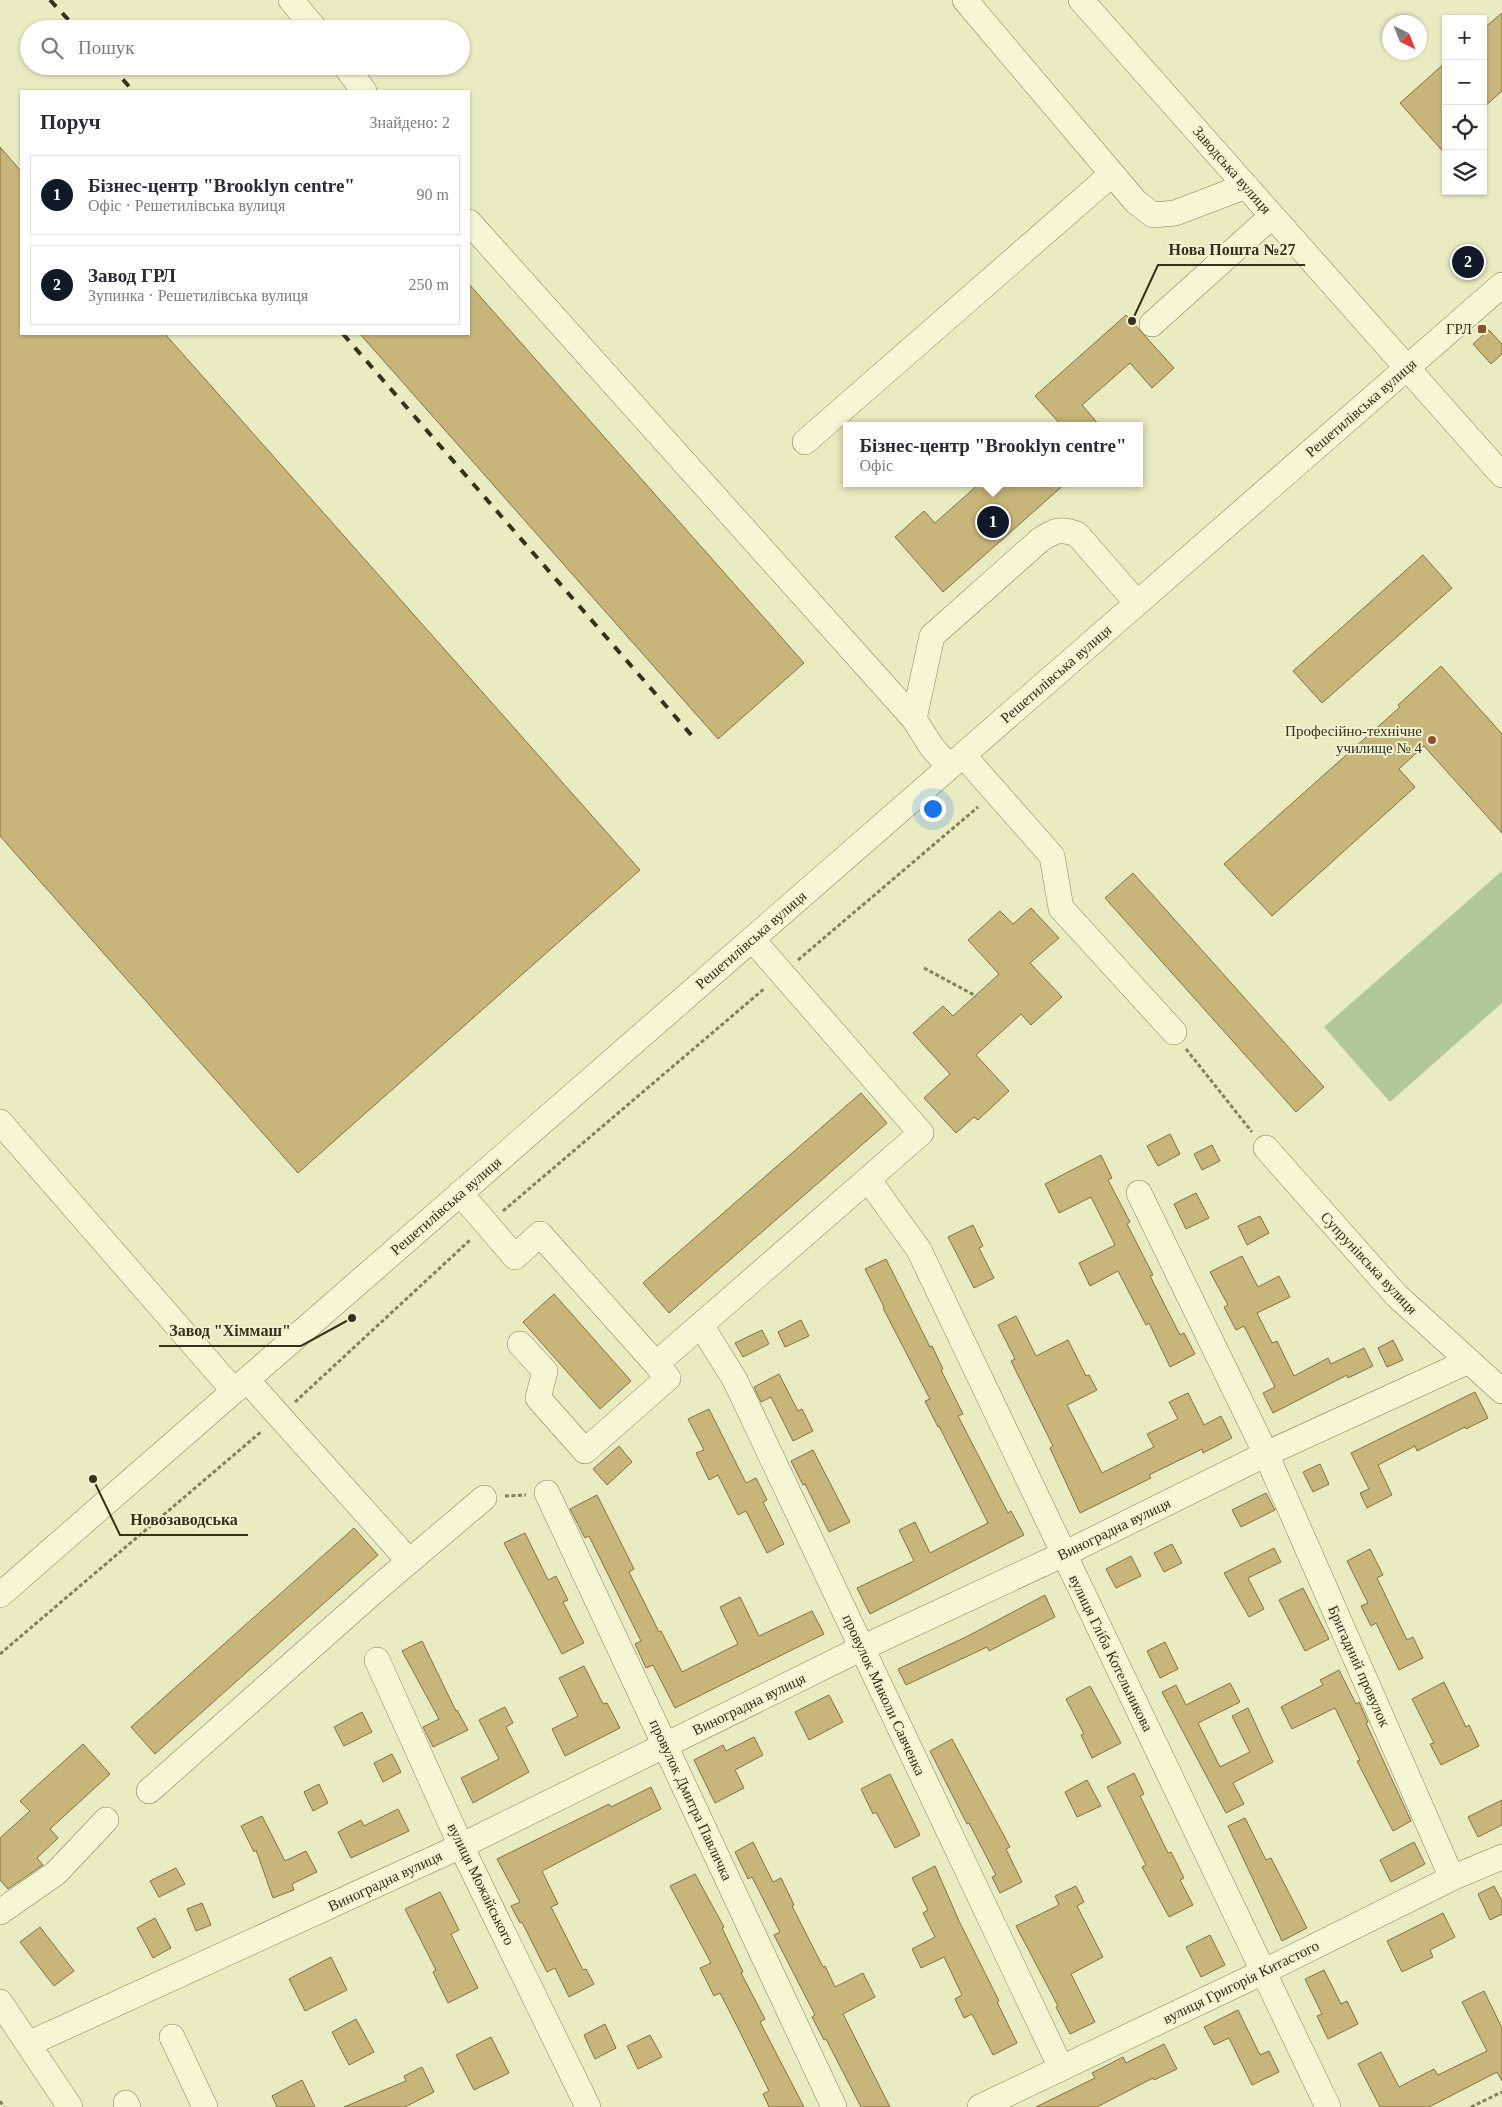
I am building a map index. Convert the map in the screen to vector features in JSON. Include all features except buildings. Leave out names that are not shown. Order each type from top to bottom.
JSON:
[{"type":"street","points":[[291,0],[308,20]]},
{"type":"street","points":[[965,0],[1136,202],[1153,215],[1175,213],[1246,186]]},
{"type":"street","name":"Заводська вулиця","points":[[1081,0],[1502,475]]},
{"type":"street","points":[[352,75],[363,90]]},
{"type":"street","points":[[805,442],[1112,174]]},
{"type":"street","points":[[1152,324],[1272,216]]},
{"type":"street","points":[[470,223],[914,719],[930,746],[956,761],[1052,856],[1061,908],[1174,1032]]},
{"type":"street","name":"Решетилівська вулиця","points":[[0,1595],[1500,288]]},
{"type":"street","points":[[914,719],[932,636],[1040,540],[1053,532],[1065,530],[1077,534],[1137,603]]},
{"type":"street","points":[[656,1364],[921,1133],[752,939]]},
{"type":"street","points":[[0,1122],[240,1385],[409,1561]]},
{"type":"street","name":"Супрунівська вулиця","points":[[1266,1148],[1397,1296],[1502,1390]]},
{"type":"street","name":"вулиця Гліба Котельникова","points":[[868,1179],[918,1250],[1328,2107]]},
{"type":"street","points":[[460,1193],[515,1257],[540,1234],[668,1378],[585,1451],[538,1398],[544,1371],[520,1344]]},
{"type":"street","name":"Бригадний провулок","points":[[1140,1193],[1266,1454],[1452,1878]]},
{"type":"street","name":"провулок Миколи Савченка","points":[[700,1325],[735,1380],[1061,2068]]},
{"type":"street","name":"Виноградна вулиця","points":[[15,2038],[461,1846],[862,1648],[1064,1554],[1266,1454],[1469,1361]]},
{"type":"street","name":"провулок Дмитра Павличка","points":[[547,1493],[834,2107]]},
{"type":"street","points":[[149,1790],[409,1561],[484,1498]]},
{"type":"street","name":"вулиця Можайського","points":[[377,1660],[461,1846],[588,2107]]},
{"type":"street","points":[[0,1912],[56,1873],[106,1820]]},
{"type":"street","name":"вулиця Григорія Китастого","points":[[980,2107],[1263,1972],[1452,1878],[1502,1857]]},
{"type":"street","points":[[0,2002],[15,2038],[70,2107]]},
{"type":"street","points":[[172,2037],[205,2107]]},
{"type":"path","points":[[924,968],[976,996]]},
{"type":"path","points":[[1174,1032],[1266,1148]]},
{"type":"path","points":[[484,1498],[547,1493]]},
{"type":"path","points":[[1471,2107],[1502,2092]]},
{"type":"path","points":[[0,2101],[4,2107]]},
{"type":"green space","points":[[1502,871],[1502,1003],[1390,1102],[1324,1027]]},
{"type":"railway","points":[[50,0],[69,20]]},
{"type":"railway","points":[[119,75],[132,90]]},
{"type":"railway","points":[[344,335],[693,737]]},
{"type":"place","name":"Завод ГРЛ","points":[[1468,262]]},
{"type":"place","name":"Нова Пошта №27","points":[[1132,321]]},
{"type":"place","name":"ГРЛ","points":[[1482,329]]},
{"type":"place","name":"Бізнес-центр \"Brooklyn centre\"","points":[[993,522]]},
{"type":"place","name":"Професійно-технічне училище № 4","points":[[1432,740]]},
{"type":"place","name":"Завод \"Хіммаш\"","points":[[352,1318]]},
{"type":"place","name":"Новозаводська","points":[[93,1479]]}]
